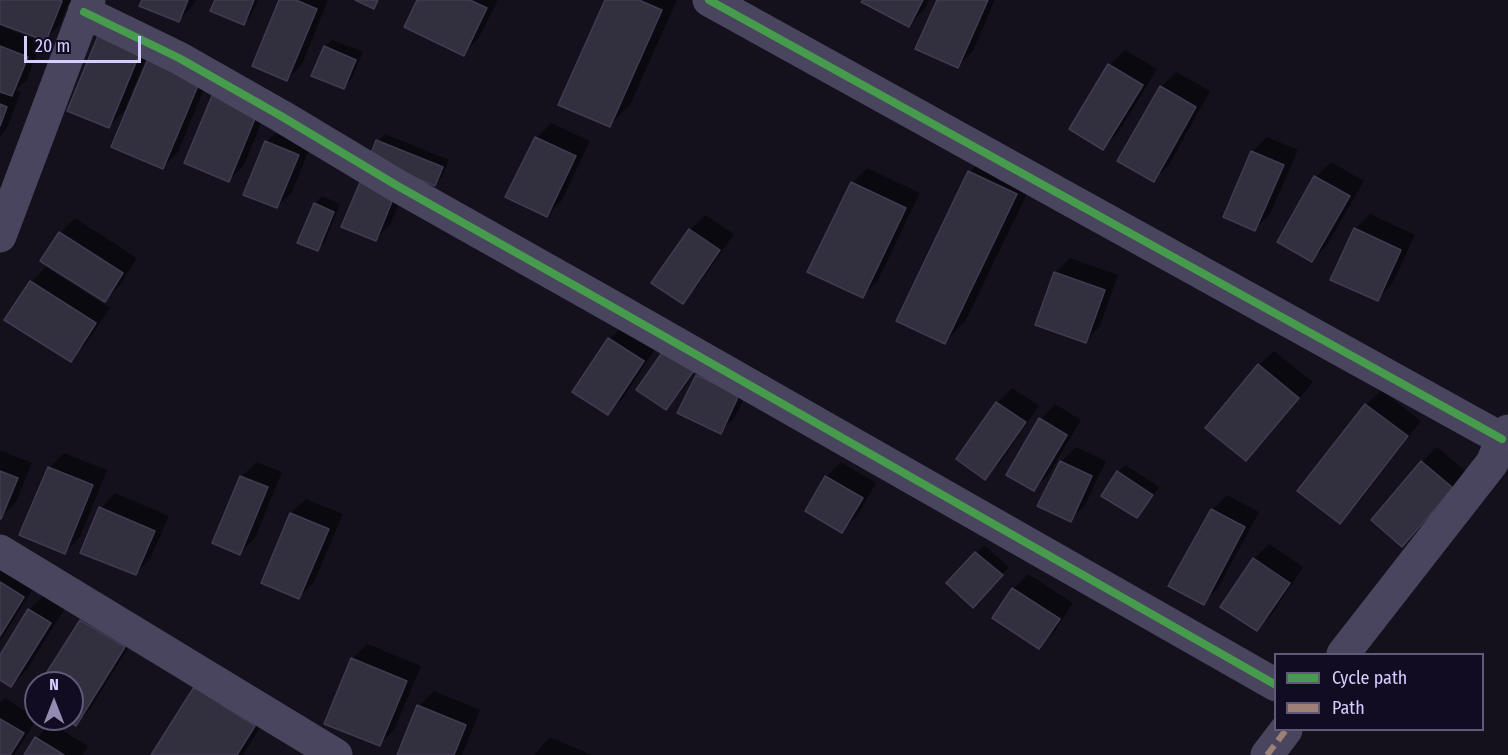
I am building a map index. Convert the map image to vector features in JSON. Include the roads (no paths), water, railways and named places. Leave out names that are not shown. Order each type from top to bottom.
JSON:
[{"type":"street","points":[[709,0],[1502,454],[1344,653]]},
{"type":"street","points":[[0,236],[86,6],[1274,684]]},
{"type":"street","points":[[0,551],[336,755]]},
{"type":"street","points":[[1267,755],[1285,731]]}]
